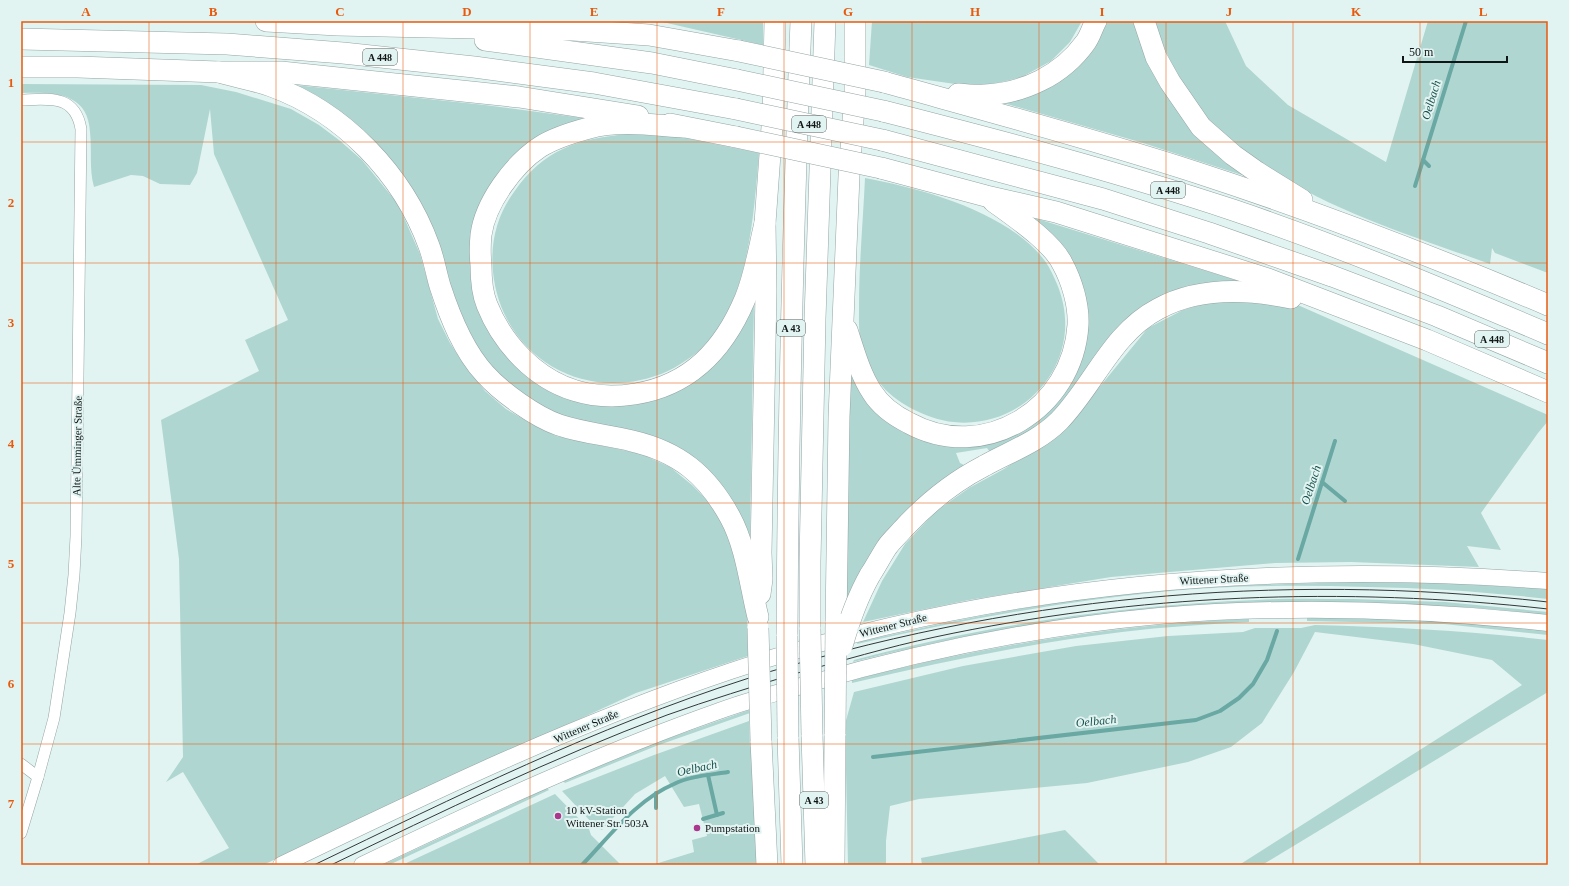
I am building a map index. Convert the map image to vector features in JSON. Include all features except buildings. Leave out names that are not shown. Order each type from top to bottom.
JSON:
[{"type":"highway","name":"A 448","points":[[266,21],[337,25],[503,42],[652,63],[883,111],[1098,168],[1233,210],[1447,291],[1548,334]]},
{"type":"highway","points":[[618,21],[649,35]]},
{"type":"highway","points":[[767,865],[761,741],[758,622],[762,579],[761,538],[766,291],[765,222],[773,113],[775,21]]},
{"type":"highway","name":"A 43","points":[[792,865],[788,738],[787,636],[788,448],[795,166],[801,21]]},
{"type":"highway","name":"A 43","points":[[816,865],[812,735],[810,561],[815,334],[825,21]]},
{"type":"highway","points":[[834,865],[835,670],[839,432],[843,318],[855,92],[855,21]]},
{"type":"highway","points":[[337,25],[573,30],[649,35],[739,51],[884,82],[957,94],[984,96],[1008,92],[1044,80],[1060,70],[1085,43],[1096,21]]},
{"type":"highway","points":[[1144,21],[1156,57],[1170,82],[1201,127],[1233,155],[1287,192],[1368,233]]},
{"type":"highway","name":"A 448","points":[[21,39],[227,44],[343,53],[474,67],[594,83],[736,109],[882,140],[1110,202],[1209,233],[1332,276],[1437,316],[1548,363]]},
{"type":"highway","points":[[21,67],[280,72],[519,97],[622,113],[682,127],[736,137],[881,168],[986,196],[1056,212],[1268,279],[1360,313],[1427,340],[1548,392]]},
{"type":"highway","points":[[219,72],[271,86],[315,107],[354,136],[383,165],[414,213],[429,246],[441,288],[454,324],[466,349],[485,374],[503,391],[524,407],[558,425],[634,442],[667,452],[695,470],[714,492],[731,519],[742,547],[758,622]]},
{"type":"highway","points":[[884,82],[1094,140],[1196,173],[1368,233],[1548,305]]},
{"type":"highway","points":[[682,127],[628,124],[590,128],[559,138],[541,146],[507,177],[496,195],[481,233],[481,269],[486,304],[494,321],[514,350],[543,377],[584,394],[624,396],[659,389],[681,379],[697,369],[715,351],[732,329],[746,297],[765,222]]},
{"type":"highway","points":[[843,318],[855,354],[872,393],[885,407],[902,419],[922,430],[961,437],[980,436],[996,432],[1015,424],[1033,413],[1053,393],[1064,375],[1073,350],[1077,331],[1078,325],[1076,304],[1071,284],[1062,262],[1048,246],[1026,226],[986,196]]},
{"type":"highway","points":[[835,670],[850,618],[862,590],[888,546],[928,503],[957,481],[985,465],[1024,446],[1058,423],[1072,407],[1119,341],[1137,323],[1157,309],[1192,296],[1214,292],[1239,292],[1268,293],[1360,313]]},
{"type":"main road","name":"Wittener Straße","points":[[281,865],[479,772],[574,731],[671,692],[734,670],[796,651],[863,632],[929,617],[1013,601],[1115,586],[1194,580],[1280,576],[1428,575],[1548,581]]},
{"type":"main road","points":[[362,865],[472,812],[552,777],[723,709],[835,676],[959,646],[1056,629],[1107,622],[1159,616],[1227,612],[1364,610],[1435,612],[1548,623]]},
{"type":"street","name":"Alte Ümminger Straße","points":[[21,100],[57,100],[68,104],[75,111],[81,129],[77,474],[74,575],[69,620],[54,718],[21,833]]},
{"type":"street","points":[[21,764],[38,777]]},
{"type":"shaded area","points":[[658,21],[763,21],[763,45]]},
{"type":"shaded area","points":[[872,21],[1082,21],[1070,42],[1051,61],[1022,77],[990,85],[955,84],[907,77],[869,65]]},
{"type":"shaded area","points":[[1102,21],[1135,21],[1248,177],[1143,143],[1000,102],[1038,91]]},
{"type":"shaded area","points":[[1154,21],[1225,21],[1246,66],[1288,105],[1386,162],[1428,21],[1548,21],[1548,273],[1495,253],[1492,248],[1490,264],[1408,235],[1366,219],[1326,201],[1287,180],[1251,156],[1217,128],[1188,95],[1168,56]]},
{"type":"shaded area","points":[[21,84],[201,85],[236,92],[291,109],[319,125],[339,140],[362,160],[398,204],[420,254],[438,319],[450,343],[465,366],[485,391],[506,409],[556,436],[641,454],[670,467],[692,485],[711,504],[725,525],[735,550],[747,609],[748,656],[636,693],[263,865],[195,865],[229,848],[183,772],[166,782],[183,757],[179,559],[161,420],[259,371],[245,340],[288,320],[214,154],[210,109],[197,173],[190,185],[160,184],[143,176],[131,175],[94,187],[90,132],[88,119],[83,109],[76,102],[67,97],[56,94],[21,93]]},
{"type":"shaded area","points":[[295,85],[485,105],[590,119],[496,184],[479,298],[543,381],[655,397],[754,302],[750,538],[714,478],[552,417],[526,401],[470,345],[424,216]]},
{"type":"shaded area","points":[[629,134],[680,137],[759,153],[752,222],[743,268],[737,290],[717,331],[695,354],[668,371],[638,381],[608,383],[580,378],[554,368],[531,351],[513,329],[500,303],[492,261],[496,230],[503,210],[514,192],[538,165],[564,148],[594,139]]},
{"type":"shaded area","points":[[865,178],[938,196],[987,216],[1010,229],[1029,244],[1045,261],[1052,272],[1057,284],[1065,316],[1063,346],[1052,373],[1034,395],[1010,412],[982,421],[952,422],[921,413],[901,403],[886,390],[873,374],[862,349],[859,331]]},
{"type":"shaded area","points":[[1028,216],[1242,282],[1182,292],[1054,418],[992,455],[987,448],[956,453],[960,463],[968,467],[845,613],[850,369],[898,424],[1015,431],[1085,324]]},
{"type":"shaded area","points":[[1236,300],[1300,306],[1548,415],[1548,421],[1481,513],[1501,550],[1467,546],[1479,567],[1351,562],[1275,563],[1111,577],[969,600],[863,622],[882,581],[905,544],[935,512],[969,488],[1004,469],[1065,429],[1148,328],[1183,310],[1207,303]]},
{"type":"shaded area","points":[[1352,582],[1447,583],[1548,589],[1548,599],[1458,591],[1341,586],[1212,588],[1160,592],[1084,601],[970,620],[857,644],[858,642],[933,625],[1047,604],[1123,594],[1209,587]]},
{"type":"shaded area","points":[[1281,599],[1353,599],[1445,602],[1548,612],[1548,615],[1460,607],[1373,603],[1285,602],[1199,606],[1112,614],[1026,626],[939,642],[853,662],[854,660],[903,648],[1003,627],[1104,612],[1206,603]]},
{"type":"shaded area","points":[[1307,618],[1398,619],[1458,622],[1548,631],[1548,635],[1444,624],[1307,621]]},
{"type":"shaded area","points":[[1249,619],[1249,622],[1154,629],[1088,636],[1020,647],[852,683],[852,680],[950,657],[1049,639],[1148,626]]},
{"type":"shaded area","points":[[1315,625],[1432,630],[1548,640],[1548,692],[1262,865],[1239,865],[1522,685],[1492,660],[1413,644],[1315,632],[1294,672],[1262,723],[1231,747],[1188,762],[1087,783],[919,799],[890,806],[886,841],[886,865],[848,865],[845,724],[854,692],[963,666],[1076,646],[1168,636],[1243,632],[1255,628],[1301,628]]},
{"type":"shaded area","points":[[749,710],[750,713],[656,746],[565,783],[563,781],[655,743]]},
{"type":"shaded area","points":[[749,721],[750,747],[752,747],[758,865],[652,865],[694,852],[692,840],[707,836],[699,804],[684,807],[665,776],[635,794],[602,830],[594,825],[562,791],[654,755]]},
{"type":"shaded area","points":[[547,788],[549,790],[389,865],[382,865]]},
{"type":"shaded area","points":[[555,794],[589,829],[591,835],[621,865],[402,865]]},
{"type":"shaded area","points":[[1065,830],[1100,865],[922,865],[921,858]]},
{"type":"waterway","name":"Oelbach","points":[[1415,186],[1466,21]]},
{"type":"waterway","name":"Oelbach","points":[[1423,160],[1429,166]]},
{"type":"waterway","name":"Oelbach","points":[[1298,559],[1335,441]]},
{"type":"waterway","points":[[1322,482],[1345,501]]},
{"type":"waterway","name":"Oelbach","points":[[873,757],[1196,720],[1220,711],[1239,698],[1253,684],[1267,660],[1277,631]]},
{"type":"waterway","name":"Oelbach","points":[[582,865],[624,820],[648,799],[660,791],[687,779],[728,772]]},
{"type":"waterway","points":[[708,775],[717,815]]},
{"type":"waterway","points":[[656,793],[656,808]]},
{"type":"waterway","points":[[703,819],[723,813]]},
{"type":"tram line","points":[[314,865],[527,764],[690,698],[746,679],[844,651],[943,628],[1042,610],[1142,598],[1243,591],[1344,589],[1446,593],[1548,602]]},
{"type":"tram line","points":[[331,865],[539,767],[667,715],[794,674],[935,637],[1087,611],[1164,603],[1240,598],[1317,596],[1394,598],[1471,602],[1548,609]]},
{"type":"place","name":"10 kV-Station Wittener Str. 503A","points":[[558,816]]},
{"type":"place","name":"Pumpstation","points":[[697,828]]}]
